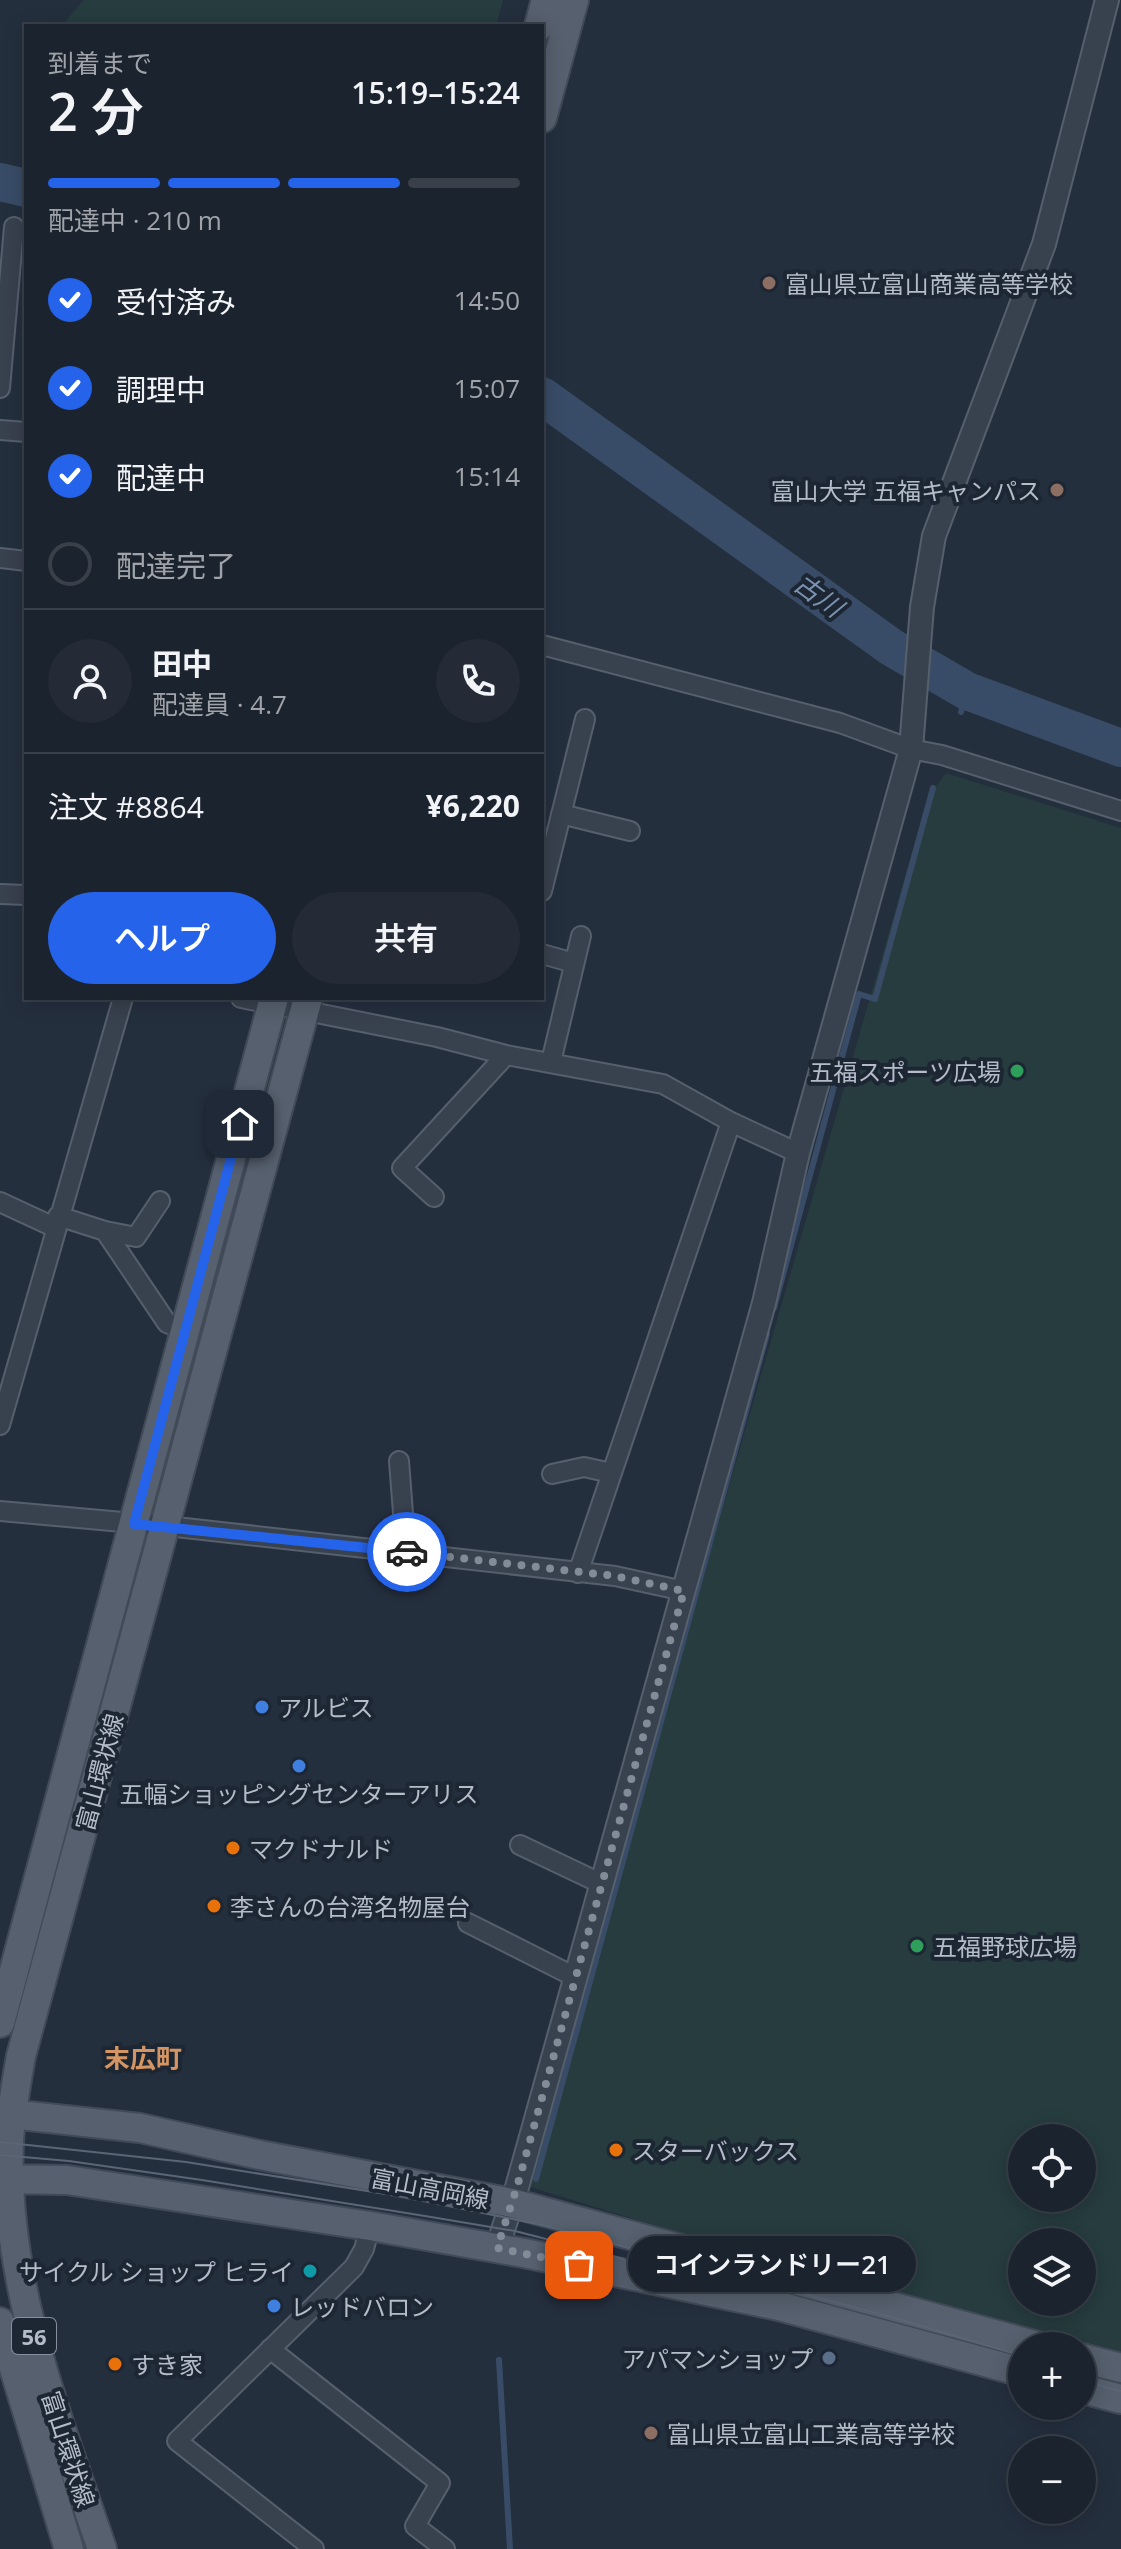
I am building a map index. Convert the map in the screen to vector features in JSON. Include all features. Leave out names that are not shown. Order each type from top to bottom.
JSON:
[{"type":"main road","points":[[540,24],[546,0]]},
{"type":"main road","points":[[544,111],[574,0]]},
{"type":"main road","name":"富山環状線","points":[[0,2023],[273,1002]]},
{"type":"main road","name":"富山環状線","points":[[100,2544],[27,2308],[5,2179],[6,2113],[306,1004]]},
{"type":"main road","name":"富山高岡線","points":[[6,2113],[140,2128],[260,2155],[512,2203],[1008,2338]]},
{"type":"main road","name":"富山高岡線","points":[[5,2179],[67,2180],[497,2248],[779,2306],[1008,2368]]},
{"type":"main road","name":"富山環状線","points":[[0,2322],[65,2548]]},
{"type":"main road","points":[[1096,2362],[1121,2368]]},
{"type":"main road","points":[[1096,2393],[1121,2399]]},
{"type":"street","points":[[497,2248],[764,1303],[798,1153],[911,749],[922,607],[934,536],[1044,244],[1107,0]]},
{"type":"street","points":[[0,388],[13,228]]},
{"type":"street","points":[[0,430],[24,432]]},
{"type":"street","points":[[0,558],[24,561]]},
{"type":"street","points":[[544,646],[840,723],[911,749],[942,755],[1121,811]]},
{"type":"street","points":[[544,883],[585,719]]},
{"type":"street","points":[[561,814],[630,831]]},
{"type":"street","points":[[0,894],[24,895]]},
{"type":"street","points":[[551,1062],[581,936]]},
{"type":"street","points":[[544,955],[574,963]]},
{"type":"street","points":[[0,1425],[6,1384],[122,1000]]},
{"type":"street","points":[[273,1002],[306,1004],[506,1055],[663,1084],[731,1122],[798,1153]]},
{"type":"street","points":[[434,1197],[402,1168],[506,1055]]},
{"type":"street","points":[[578,1573],[731,1122]]},
{"type":"street","points":[[0,1202],[57,1222],[136,1237],[160,1201]]},
{"type":"street","points":[[105,1231],[167,1323],[185,1330]]},
{"type":"street","points":[[399,1461],[406,1552]]},
{"type":"street","points":[[552,1474],[584,1467],[611,1473]]},
{"type":"street","points":[[0,1511],[167,1526],[615,1576],[684,1591]]},
{"type":"street","points":[[520,1845],[602,1884]]},
{"type":"street","points":[[468,1923],[575,1977]]},
{"type":"street","points":[[314,2549],[177,2441],[354,2267],[364,2249],[370,2226]]},
{"type":"street","points":[[270,2349],[440,2483],[415,2526],[445,2549]]},
{"type":"street","points":[[65,2548],[100,2544]]},
{"type":"green space","points":[[84,0],[503,0],[497,24],[63,24]]},
{"type":"green space","points":[[946,773],[1121,828],[1121,2369],[1096,2354],[1096,2332],[1008,2332],[1008,2335],[527,2186],[928,797]]},
{"type":"waterway","name":"古川","points":[[0,182],[24,188]]},
{"type":"waterway","name":"古川","points":[[544,397],[891,647],[967,691],[1121,748]]},
{"type":"waterway","points":[[961,712],[967,691]]},
{"type":"waterway","points":[[774,1308],[859,994],[875,999],[933,788]]},
{"type":"waterway","points":[[536,2179],[767,1334]]},
{"type":"waterway","points":[[499,2360],[510,2549]]},
{"type":"tram line","points":[[0,2142],[186,2162],[405,2197],[542,2225],[899,2319],[1008,2352]]},
{"type":"tram line","points":[[0,2155],[69,2161],[202,2180],[425,2216],[515,2231],[624,2259]]},
{"type":"tram line","points":[[1096,2385],[1121,2391]]},
{"type":"way so far","points":[[407,1552],[615,1576],[684,1591],[517,2187],[497,2248],[579,2265]]},
{"type":"place","name":"富山県立富山商業高等学校","points":[[769,283]]},
{"type":"place","name":"富山大学 五福キャンパス","points":[[1057,490]]},
{"type":"place","name":"五福スポーツ広場","points":[[1017,1071]]},
{"type":"place","name":"アルビス","points":[[262,1707]]},
{"type":"place","name":"五幅ショッピングセンターアリス","points":[[299,1766]]},
{"type":"place","name":"マクドナルド","points":[[233,1848]]},
{"type":"place","name":"李さんの台湾名物屋台","points":[[214,1906]]},
{"type":"place","name":"五福野球広場","points":[[917,1946]]},
{"type":"place","name":"スターバックス","points":[[616,2150]]},
{"type":"place","name":"コインランドリー21","points":[[579,2265]]},
{"type":"place","name":"サイクル ショップ ヒライ","points":[[310,2271]]},
{"type":"place","name":"レッドバロン","points":[[274,2306]]},
{"type":"place","name":"アパマンショップ","points":[[829,2358]]},
{"type":"place","name":"すき家","points":[[115,2364]]},
{"type":"place","name":"富山県立富山工業高等学校","points":[[651,2433]]},
{"type":"district","name":"末広町","points":[[143,2058]]},
{"type":"route","points":[[240,1124],[134,1524],[407,1552]]}]
